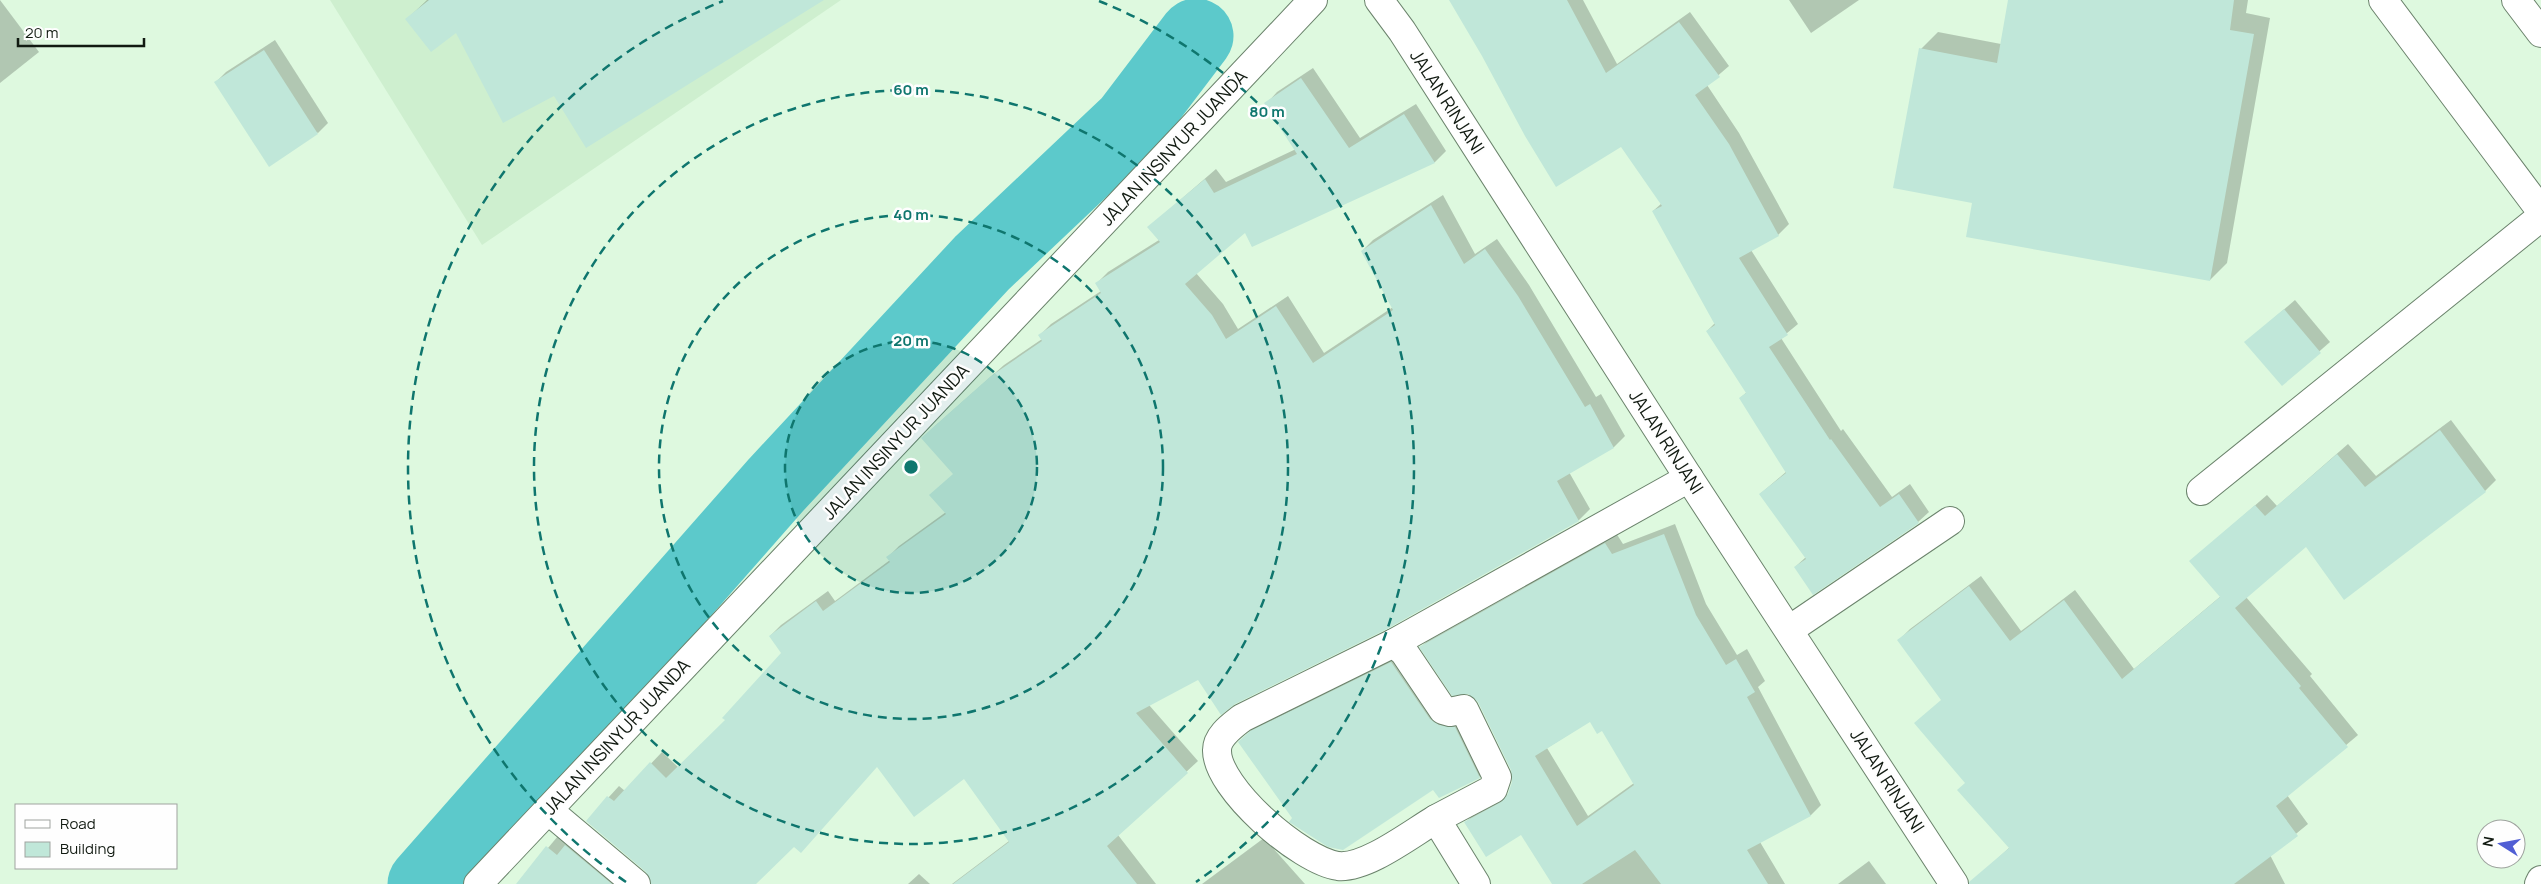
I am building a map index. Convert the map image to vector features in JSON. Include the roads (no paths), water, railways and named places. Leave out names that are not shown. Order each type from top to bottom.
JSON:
[{"type":"street","name":"JALAN INSINYUR JUANDA","points":[[478,884],[1313,0]]},
{"type":"street","name":"JALAN RINJANI","points":[[1379,0],[1402,31],[1689,478],[1954,884]]},
{"type":"street","points":[[2383,0],[2541,211]]},
{"type":"street","points":[[2516,0],[2541,33]]},
{"type":"street","points":[[2201,490],[2541,217]]},
{"type":"street","points":[[1394,643],[1404,652],[1443,710],[1450,712],[1464,709],[1496,777],[1493,789],[1436,819],[1364,862],[1338,866],[1312,856],[1275,831],[1249,807],[1218,763],[1217,748],[1222,736],[1242,718],[1394,643],[1689,478]]},
{"type":"street","points":[[1790,630],[1950,521]]},
{"type":"street","points":[[548,810],[636,884]]},
{"type":"street","points":[[1436,819],[1476,884]]},
{"type":"street","points":[[2539,884],[2541,880]]},
{"type":"waterway","points":[[425,884],[776,485],[982,263],[1130,123],[1196,36]]}]
